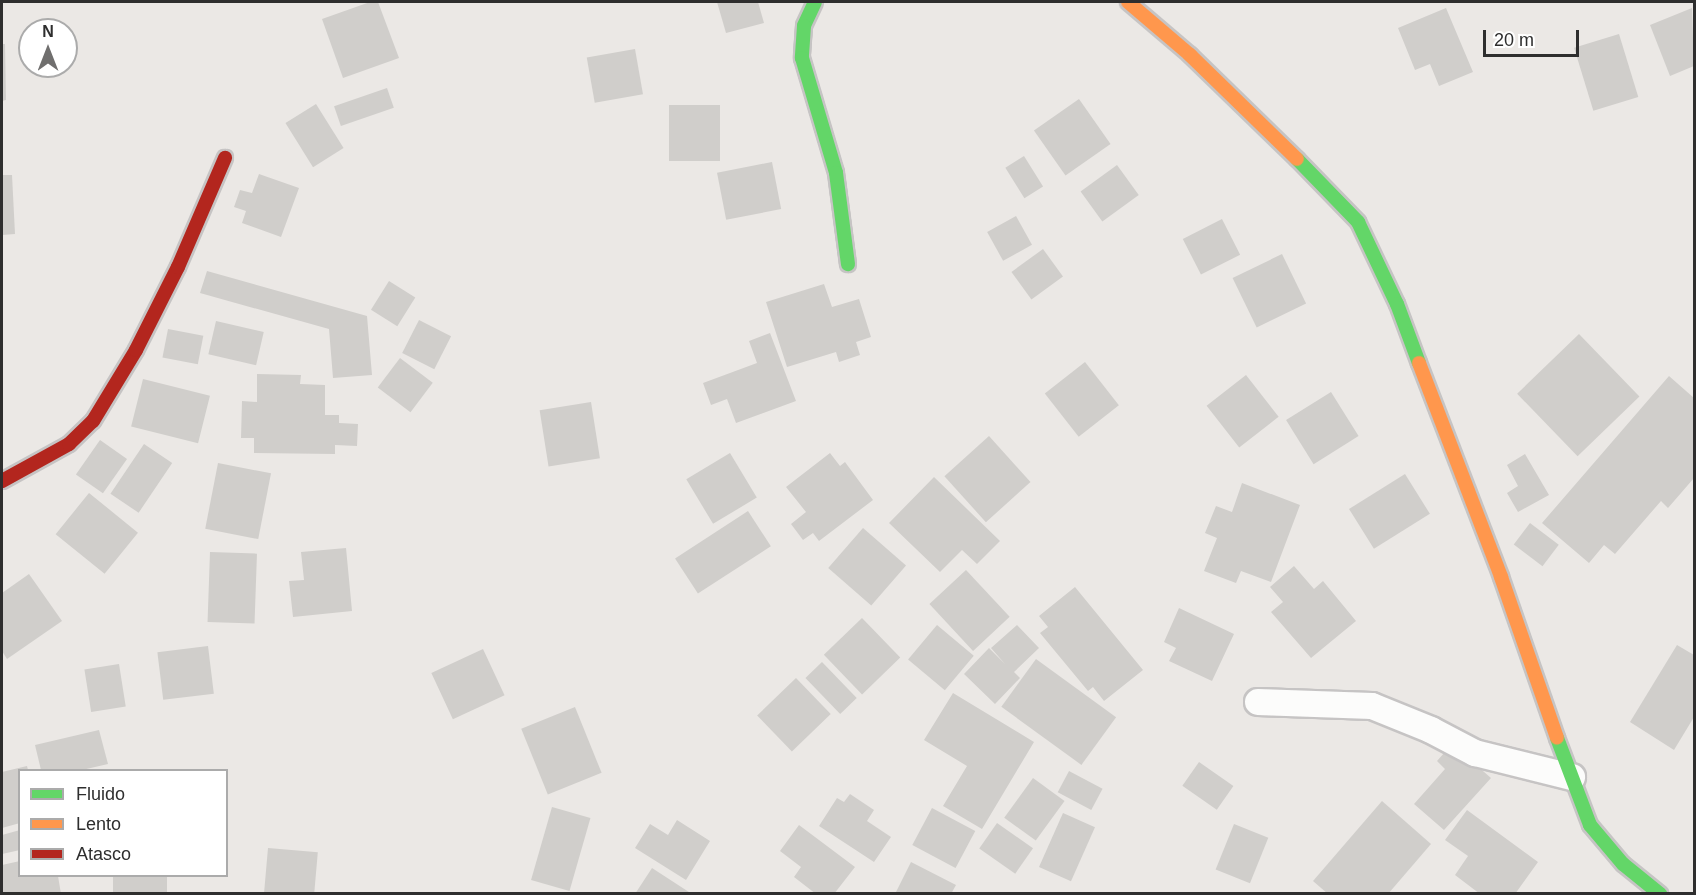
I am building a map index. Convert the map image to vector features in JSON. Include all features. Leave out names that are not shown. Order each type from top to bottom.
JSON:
[{"type":"street","points":[[815,2],[804,26],[802,58],[836,172],[848,264]]},
{"type":"street","points":[[1128,2],[1190,55],[1285,146],[1358,222],[1405,326],[1501,577],[1590,825],[1623,864],[1660,894]]},
{"type":"street","points":[[2,480],[69,444],[93,421],[136,350],[178,267],[225,158]]},
{"type":"street","points":[[1258,702],[1372,706],[1431,730],[1475,753],[1572,777]]},
{"type":"building","points":[[370,2],[378,2],[399,58],[343,78],[322,19]]},
{"type":"building","points":[[717,2],[758,2],[764,23],[726,33]]},
{"type":"building","points":[[1446,8],[1473,72],[1439,86],[1430,64],[1415,70],[1398,28]]},
{"type":"building","points":[[1692,8],[1694,66],[1670,76],[1650,25]]},
{"type":"building","points":[[1619,34],[1638,97],[1593,111],[1574,48]]},
{"type":"building","points":[[2,44],[5,44],[6,100],[2,101]]},
{"type":"building","points":[[635,49],[643,94],[595,103],[587,58]]},
{"type":"building","points":[[387,88],[394,108],[341,126],[334,106]]},
{"type":"building","points":[[1079,99],[1111,144],[1065,176],[1034,131]]},
{"type":"building","points":[[316,104],[344,148],[313,167],[285,123]]},
{"type":"building","points":[[669,105],[720,105],[720,161],[669,161]]},
{"type":"building","points":[[1024,156],[1043,187],[1024,198],[1005,168]]},
{"type":"building","points":[[772,162],[781,209],[726,220],[717,173]]},
{"type":"building","points":[[1117,165],[1139,195],[1102,221],[1081,191]]},
{"type":"building","points":[[259,174],[299,188],[281,237],[242,223],[246,211],[234,207],[240,190],[252,193]]},
{"type":"building","points":[[2,175],[12,175],[15,234],[2,235]]},
{"type":"building","points":[[1016,216],[1032,245],[1003,261],[987,232]]},
{"type":"building","points":[[1222,219],[1240,255],[1201,275],[1183,239]]},
{"type":"building","points":[[1043,249],[1063,277],[1031,299],[1011,272]]},
{"type":"building","points":[[1282,254],[1306,303],[1257,328],[1233,278]]},
{"type":"building","points":[[207,271],[367,316],[372,375],[333,378],[329,329],[200,293]]},
{"type":"building","points":[[389,281],[415,297],[397,326],[371,310]]},
{"type":"building","points":[[824,284],[832,307],[859,299],[871,337],[856,342],[860,355],[839,362],[836,352],[787,367],[766,302]]},
{"type":"building","points":[[419,320],[451,336],[434,369],[402,353]]},
{"type":"building","points":[[216,321],[264,332],[256,365],[208,354]]},
{"type":"building","points":[[168,329],[203,336],[198,364],[162,357]]},
{"type":"building","points":[[770,333],[796,401],[736,423],[727,399],[711,405],[703,383],[757,363],[749,341]]},
{"type":"building","points":[[1579,334],[1639,397],[1578,456],[1517,394]]},
{"type":"building","points":[[400,358],[433,383],[410,412],[378,388]]},
{"type":"building","points":[[1085,362],[1119,405],[1079,437],[1045,393]]},
{"type":"building","points":[[257,374],[301,375],[300,384],[325,385],[325,415],[339,415],[339,423],[358,424],[357,446],[335,445],[335,454],[254,453],[254,438],[241,438],[242,401],[257,402]]},
{"type":"building","points":[[1246,375],[1279,417],[1239,448],[1207,406]]},
{"type":"building","points":[[1669,376],[1694,398],[1694,478],[1668,508],[1661,501],[1615,554],[1604,545],[1589,563],[1542,523]]},
{"type":"building","points":[[143,379],[210,396],[198,443],[131,427]]},
{"type":"building","points":[[1331,392],[1359,436],[1314,464],[1286,420]]},
{"type":"building","points":[[591,402],[600,458],[549,466],[540,410]]},
{"type":"building","points":[[989,436],[1030,482],[986,522],[944,476]]},
{"type":"building","points":[[100,440],[127,459],[103,493],[76,474]]},
{"type":"building","points":[[144,444],[172,463],[139,513],[110,494]]},
{"type":"building","points":[[730,453],[757,498],[713,524],[686,479]]},
{"type":"building","points":[[830,453],[840,466],[845,462],[873,500],[819,541],[813,533],[803,540],[791,524],[806,512],[786,487]]},
{"type":"building","points":[[1525,454],[1549,495],[1518,512],[1507,493],[1518,486],[1507,465]]},
{"type":"building","points":[[218,463],[271,473],[258,539],[205,529]]},
{"type":"building","points":[[1405,474],[1430,514],[1374,549],[1349,509]]},
{"type":"building","points":[[934,477],[1000,541],[977,564],[962,550],[940,572],[889,523]]},
{"type":"building","points":[[1242,483],[1300,505],[1271,582],[1241,571],[1236,583],[1204,571],[1217,538],[1205,533],[1216,506],[1232,512]]},
{"type":"building","points":[[89,493],[138,533],[105,574],[56,534]]},
{"type":"building","points":[[748,511],[771,546],[698,594],[675,558]]},
{"type":"building","points":[[1530,523],[1559,545],[1543,566],[1514,545]]},
{"type":"building","points":[[863,528],[906,565],[871,605],[828,568]]},
{"type":"building","points":[[346,548],[352,611],[293,617],[289,581],[304,580],[301,552]]},
{"type":"building","points":[[210,552],[257,554],[255,624],[208,622]]},
{"type":"building","points":[[1294,566],[1314,589],[1323,581],[1356,621],[1311,658],[1271,612],[1283,602],[1270,587]]},
{"type":"building","points":[[966,570],[1010,617],[973,651],[929,604]]},
{"type":"building","points":[[29,574],[62,621],[7,659],[2,651],[2,593]]},
{"type":"building","points":[[1075,587],[1143,670],[1104,701],[1093,687],[1088,691],[1040,633],[1048,627],[1039,616]]},
{"type":"building","points":[[1179,608],[1234,634],[1212,681],[1169,661],[1176,648],[1164,642]]},
{"type":"building","points":[[862,618],[900,658],[862,694],[824,655]]},
{"type":"building","points":[[937,625],[974,656],[945,690],[908,659]]},
{"type":"building","points":[[1017,625],[1039,648],[1014,672],[1020,678],[995,704],[964,674],[989,648],[1005,664],[991,648]]},
{"type":"building","points":[[1677,645],[1694,655],[1694,717],[1674,750],[1630,722]]},
{"type":"building","points":[[208,646],[214,694],[163,700],[157,652]]},
{"type":"building","points":[[483,649],[505,695],[453,719],[431,673]]},
{"type":"building","points":[[1036,659],[1116,717],[1081,765],[1001,707]]},
{"type":"building","points":[[822,662],[857,698],[840,714],[805,678]]},
{"type":"building","points":[[119,664],[126,706],[91,712],[84,669]]},
{"type":"building","points":[[796,678],[831,714],[792,751],[757,716]]},
{"type":"building","points":[[953,693],[1034,742],[982,829],[943,806],[967,766],[924,740]]},
{"type":"building","points":[[575,707],[602,773],[548,795],[521,729]]},
{"type":"building","points":[[99,730],[108,764],[86,769],[41,769],[35,745]]},
{"type":"building","points":[[1452,744],[1491,778],[1444,830],[1414,804],[1445,769],[1437,761]]},
{"type":"building","points":[[1199,762],[1233,786],[1217,810],[1182,786]]},
{"type":"building","points":[[27,766],[28,769],[18,769],[18,824],[2,828],[2,772]]},
{"type":"building","points":[[1069,771],[1103,789],[1091,810],[1058,792]]},
{"type":"building","points":[[1033,778],[1065,801],[1036,841],[1004,818]]},
{"type":"building","points":[[850,794],[874,810],[867,821],[891,837],[874,862],[819,826],[837,798],[844,802]]},
{"type":"building","points":[[1382,801],[1431,844],[1388,894],[1328,894],[1313,881]]},
{"type":"building","points":[[552,807],[590,818],[570,891],[531,880]]},
{"type":"building","points":[[932,808],[975,831],[956,868],[912,845]]},
{"type":"building","points":[[1467,810],[1538,862],[1515,894],[1480,894],[1455,875],[1468,856],[1445,840]]},
{"type":"building","points":[[1063,813],[1095,827],[1071,881],[1039,867]]},
{"type":"building","points":[[677,820],[710,841],[686,880],[635,848],[650,824],[668,835]]},
{"type":"building","points":[[997,823],[1033,848],[1015,874],[979,848]]},
{"type":"building","points":[[1234,824],[1268,838],[1250,883],[1216,869]]},
{"type":"building","points":[[799,825],[855,867],[834,894],[816,894],[794,877],[801,867],[780,851]]},
{"type":"building","points":[[18,831],[18,850],[2,854],[2,835]]},
{"type":"building","points":[[268,848],[318,852],[314,894],[264,893]]},
{"type":"building","points":[[18,861],[18,877],[58,877],[61,894],[2,894],[2,865]]},
{"type":"building","points":[[911,862],[956,885],[951,894],[895,894]]},
{"type":"building","points":[[652,868],[692,894],[635,894]]},
{"type":"building","points":[[113,877],[167,877],[167,892],[113,892]]},
{"type":"traffic: fast","points":[[815,2],[804,26],[802,58],[836,173],[848,264]]},
{"type":"traffic: fast","points":[[1297,159],[1358,222],[1397,304],[1419,363]]},
{"type":"traffic: fast","points":[[1557,738],[1590,825],[1623,864],[1660,894]]},
{"type":"traffic: slow","points":[[1128,2],[1190,55],[1297,159]]},
{"type":"traffic: slow","points":[[1419,363],[1501,577],[1557,738]]},
{"type":"traffic: jam","points":[[2,481],[69,444],[93,421],[136,350],[178,267],[225,158]]}]
